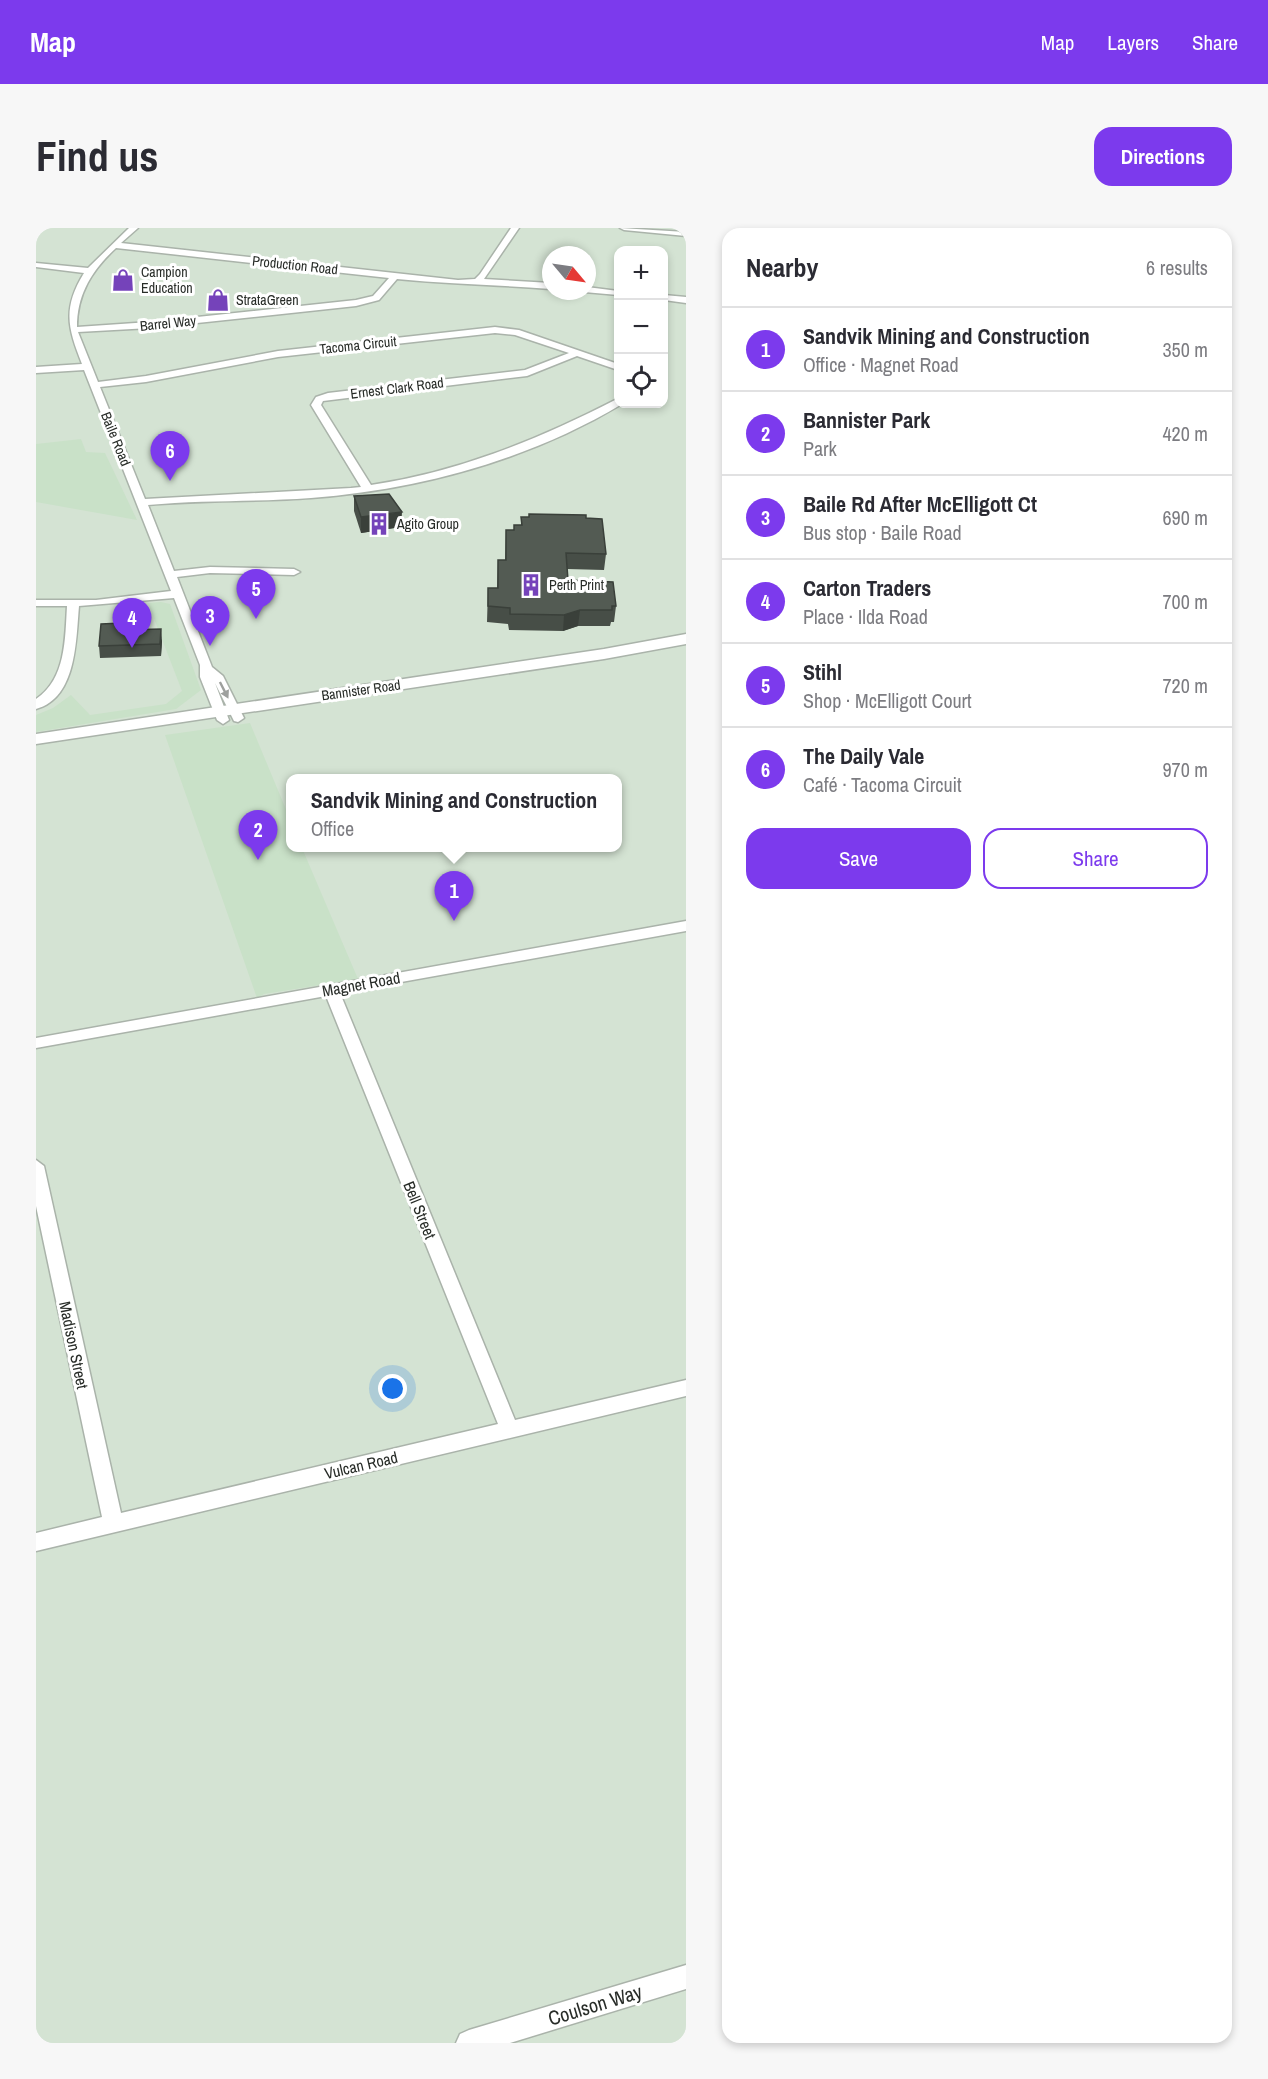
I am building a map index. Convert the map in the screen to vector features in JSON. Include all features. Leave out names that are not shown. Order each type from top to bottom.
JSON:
[{"type":"main road","name":"Bannister Road","points":[[36,739],[603,654],[686,639]]},
{"type":"main road","name":"Bannister Road","points":[[36,748],[226,711],[593,666],[686,648]]},
{"type":"street","name":"Baile Road","points":[[134,228],[89,271],[73,304],[73,330],[85,367],[206,665],[206,677],[226,711]]},
{"type":"street","points":[[477,281],[483,276],[515,228]]},
{"type":"street","points":[[624,228],[686,234]]},
{"type":"street","name":"Production Road","points":[[114,245],[458,283],[477,281],[542,285]]},
{"type":"street","points":[[36,265],[89,271]]},
{"type":"street","name":"Barrel Way","points":[[73,330],[150,325],[356,303],[376,298],[395,276]]},
{"type":"street","points":[[596,291],[614,293]]},
{"type":"street","points":[[668,298],[686,300]]},
{"type":"street","name":"Tacoma Circuit","points":[[93,385],[146,379],[278,354],[495,330],[516,332],[614,366]]},
{"type":"street","name":"Ernest Clark Road","points":[[368,489],[316,405],[319,399],[328,396],[527,373],[577,353]]},
{"type":"street","points":[[36,370],[85,367]]},
{"type":"street","points":[[141,502],[312,495],[368,489],[466,469],[576,426],[614,404]]},
{"type":"street","points":[[170,575],[210,570],[294,572]]},
{"type":"street","points":[[36,603],[73,604],[178,594]]},
{"type":"street","points":[[36,705],[56,690],[64,674],[73,604]]},
{"type":"street","name":"Baile Road","points":[[206,665],[217,676],[226,711]]},
{"type":"street","name":"Magnet Road","points":[[36,1043],[686,926]]},
{"type":"street","name":"Bell Street","points":[[331,990],[509,1429]]},
{"type":"street","name":"Madison Street","points":[[36,1166],[113,1524]]},
{"type":"street","name":"Vulcan Road","points":[[36,1542],[686,1388]]},
{"type":"street","name":"Coulson Way","points":[[469,2043],[686,1977]]},
{"type":"shaded area","points":[[36,228],[686,228],[686,2043],[36,2043]]},
{"type":"shaded area","points":[[81,439],[86,452],[105,453],[137,520],[36,502],[36,444]]},
{"type":"shaded area","points":[[148,603],[170,604],[201,690],[176,709],[36,732],[36,715],[53,708],[71,695],[90,715],[166,704],[182,691]]},
{"type":"shaded area","points":[[250,723],[286,809],[286,852],[304,852],[358,979],[264,994],[257,998],[165,735]]},
{"type":"building","points":[[389,494],[402,512],[361,517],[354,496]]},
{"type":"building","name":"Perth Print","points":[[529,514],[586,515],[586,518],[602,519],[606,554],[566,553],[568,580],[613,582],[616,606],[612,606],[612,610],[580,610],[564,615],[510,614],[510,608],[488,606],[488,588],[498,588],[498,560],[506,560],[506,530],[514,530],[514,525],[522,525],[521,517],[529,517]]},
{"type":"building","points":[[122,623],[121,630],[161,629],[160,644],[99,646],[101,624]]},
{"type":"place","name":"Campion Education","points":[[123,280]]},
{"type":"place","name":"StrataGreen","points":[[218,300]]},
{"type":"place","name":"The Daily Vale","points":[[170,481]]},
{"type":"place","name":"Agito Group","points":[[379,524]]},
{"type":"place","name":"Perth Print","points":[[531,585]]},
{"type":"place","name":"Stihl","points":[[256,619]]},
{"type":"place","name":"Baile Rd After McElligott Ct","points":[[210,646]]},
{"type":"place","name":"Carton Traders","points":[[132,648]]},
{"type":"place","name":"Bannister Park","points":[[258,860]]},
{"type":"place","name":"Sandvik Mining and Construction","points":[[454,921]]}]
